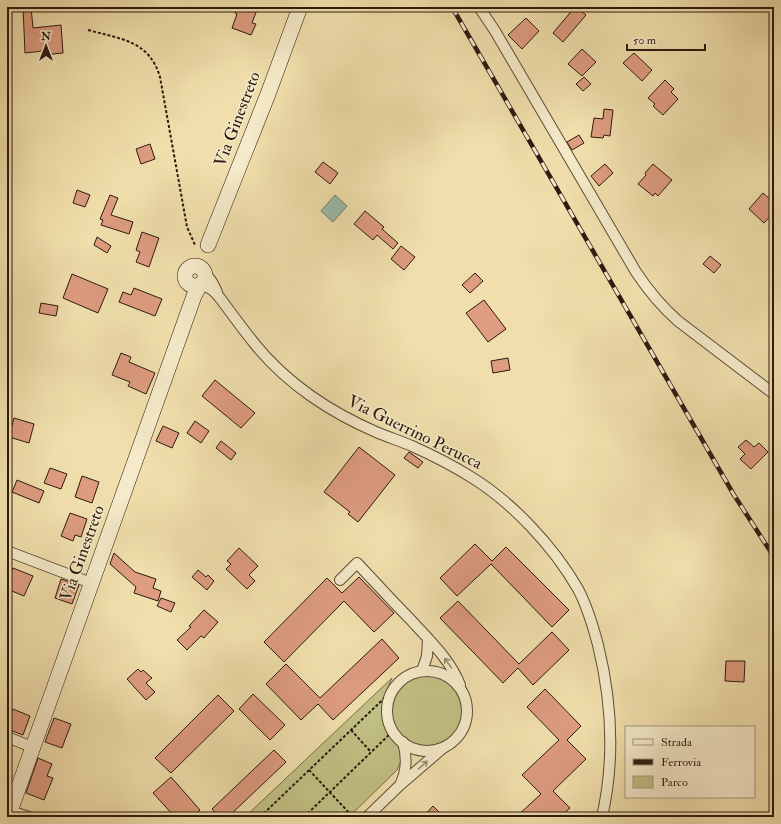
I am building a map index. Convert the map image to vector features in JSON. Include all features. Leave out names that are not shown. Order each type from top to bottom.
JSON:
[{"type":"street","name":"Via Ginestreto","points":[[9,814],[192,302],[198,276],[205,258],[205,249],[268,94],[300,7]]},
{"type":"street","points":[[479,7],[495,31],[636,272],[650,291],[666,310],[678,321],[774,394]]},
{"type":"street","name":"Via Guerrino Perucca","points":[[198,276],[212,282],[220,298],[264,355],[302,389],[358,424],[432,455],[482,484],[524,519],[554,554],[576,586],[586,608],[595,635],[603,668],[608,700],[611,745],[609,773],[602,817]]},
{"type":"street","points":[[7,551],[91,583]]},
{"type":"street","points":[[340,580],[357,563],[442,654],[456,675],[467,706],[463,729],[457,737],[400,785],[367,817]]},
{"type":"street","points":[[422,671],[427,656],[428,639]]},
{"type":"street","points":[[446,746],[435,750],[424,750],[413,748],[403,742],[394,733],[389,722],[387,710],[390,698],[396,687],[403,679],[422,671],[445,675],[462,691]]},
{"type":"street","points":[[7,737],[32,747]]},
{"type":"street","points":[[400,785],[406,764],[403,742]]},
{"type":"street","points":[[9,814],[29,817]]},
{"type":"path","points":[[88,30],[136,45],[151,57],[156,65],[160,77],[187,227],[197,249],[205,249]]},
{"type":"path","points":[[260,817],[396,687]]},
{"type":"path","points":[[351,730],[371,752]]},
{"type":"path","points":[[304,817],[393,731]]},
{"type":"path","points":[[309,770],[353,817]]},
{"type":"green space","points":[[427,676],[446,682],[456,692],[462,711],[456,730],[446,740],[427,746],[408,740],[398,730],[392,711],[398,692],[408,682]]},
{"type":"green space","points":[[392,678],[383,700],[382,713],[387,730],[402,750],[401,761],[397,770],[349,817],[245,817]]},
{"type":"shaded area","points":[[335,195],[347,206],[333,222],[321,211]]},
{"type":"building","points":[[23,7],[31,7],[33,28],[61,25],[63,53],[43,55],[43,51],[25,53]]},
{"type":"building","points":[[237,7],[258,7],[252,23],[256,24],[251,35],[232,28],[237,14],[235,13]]},
{"type":"building","points":[[575,7],[586,15],[563,42],[553,33]]},
{"type":"building","points":[[526,18],[539,31],[522,49],[508,35]]},
{"type":"building","points":[[582,49],[596,62],[582,76],[568,64]]},
{"type":"building","points":[[634,53],[652,70],[642,81],[623,63]]},
{"type":"building","points":[[584,77],[591,84],[583,91],[576,84]]},
{"type":"building","points":[[665,80],[674,89],[671,92],[678,99],[663,115],[653,106],[655,104],[648,98]]},
{"type":"building","points":[[604,109],[613,110],[610,136],[604,135],[603,138],[591,137],[594,118],[603,119]]},
{"type":"building","points":[[579,135],[584,143],[572,150],[567,142]]},
{"type":"building","points":[[150,144],[155,159],[141,164],[136,149]]},
{"type":"building","points":[[323,162],[338,173],[330,184],[315,172]]},
{"type":"building","points":[[605,164],[613,173],[599,186],[591,176]]},
{"type":"building","points":[[653,164],[672,180],[658,196],[655,193],[653,196],[638,184]]},
{"type":"building","points":[[77,190],[90,195],[85,207],[73,203]]},
{"type":"building","points":[[763,193],[774,203],[774,212],[764,223],[749,209]]},
{"type":"building","points":[[110,195],[118,198],[111,215],[133,222],[129,234],[101,225],[103,220],[100,219]]},
{"type":"building","points":[[365,211],[384,227],[382,229],[398,243],[393,249],[377,235],[373,240],[354,224]]},
{"type":"building","points":[[142,232],[159,238],[149,267],[136,262],[140,252],[136,250]]},
{"type":"building","points":[[97,237],[111,246],[107,253],[94,245]]},
{"type":"building","points":[[401,246],[415,257],[404,270],[391,259]]},
{"type":"building","points":[[710,256],[721,265],[714,273],[703,264]]},
{"type":"building","points":[[475,273],[483,281],[470,293],[462,285]]},
{"type":"building","points":[[72,274],[108,289],[98,313],[63,298]]},
{"type":"building","points":[[134,288],[162,299],[155,316],[119,302],[123,292],[131,295]]},
{"type":"building","points":[[484,300],[506,329],[488,342],[466,313]]},
{"type":"building","points":[[41,303],[58,306],[56,316],[39,313]]},
{"type":"building","points":[[121,353],[131,357],[129,362],[155,373],[146,394],[128,386],[130,382],[112,375]]},
{"type":"building","points":[[508,358],[510,370],[493,373],[491,361]]},
{"type":"building","points":[[215,380],[255,413],[241,428],[202,396]]},
{"type":"building","points":[[14,418],[34,424],[29,443],[9,437]]},
{"type":"building","points":[[195,421],[209,431],[201,443],[187,433]]},
{"type":"building","points":[[163,426],[179,433],[172,448],[156,441]]},
{"type":"building","points":[[746,440],[754,447],[759,443],[768,452],[751,469],[740,459],[745,454],[738,447]]},
{"type":"building","points":[[221,441],[236,453],[231,460],[216,448]]},
{"type":"building","points":[[359,447],[395,475],[358,522],[348,514],[350,512],[324,492]]},
{"type":"building","points":[[409,452],[423,462],[418,468],[404,458]]},
{"type":"building","points":[[50,468],[67,474],[61,489],[44,483]]},
{"type":"building","points":[[82,476],[99,482],[92,503],[75,497]]},
{"type":"building","points":[[17,480],[44,491],[39,503],[12,492]]},
{"type":"building","points":[[70,513],[87,519],[81,537],[75,535],[73,541],[61,536]]},
{"type":"building","points":[[475,544],[492,561],[506,547],[569,610],[552,627],[491,564],[457,596],[440,578]]},
{"type":"building","points":[[239,548],[258,566],[249,575],[255,581],[247,589],[226,569],[231,564],[227,561]]},
{"type":"building","points":[[114,553],[135,572],[156,579],[153,588],[161,591],[158,601],[134,593],[136,587],[110,564]]},
{"type":"building","points":[[13,568],[33,576],[24,596],[7,589],[7,582]]},
{"type":"building","points":[[198,570],[206,577],[208,575],[214,581],[207,590],[192,577]]},
{"type":"building","points":[[359,577],[394,613],[374,632],[344,601],[284,662],[264,642],[327,578],[342,593]]},
{"type":"building","points":[[61,579],[79,585],[72,604],[55,598]]},
{"type":"building","points":[[161,598],[175,603],[171,612],[157,606]]},
{"type":"building","points":[[458,601],[519,664],[552,632],[569,650],[533,685],[518,668],[503,683],[440,618]]},
{"type":"building","points":[[204,610],[218,622],[204,638],[201,636],[187,650],[177,640],[191,627],[189,626]]},
{"type":"building","points":[[382,639],[399,658],[333,720],[318,704],[301,720],[266,684],[286,664],[320,698]]},
{"type":"building","points":[[726,661],[745,661],[744,682],[725,681]]},
{"type":"building","points":[[138,669],[141,672],[143,670],[152,678],[146,683],[155,692],[146,700],[127,679]]},
{"type":"building","points":[[545,689],[581,726],[567,740],[586,759],[553,791],[570,808],[560,817],[516,817],[541,794],[522,775],[559,740],[527,707]]},
{"type":"building","points":[[253,694],[285,725],[270,740],[239,709]]},
{"type":"building","points":[[218,695],[234,711],[171,773],[155,758]]},
{"type":"building","points":[[13,709],[30,716],[23,735],[7,729],[7,711],[11,713]]},
{"type":"building","points":[[54,718],[71,724],[62,748],[45,742]]},
{"type":"building","points":[[274,750],[286,762],[228,817],[220,817],[212,809]]},
{"type":"building","points":[[38,758],[52,764],[47,776],[53,778],[44,800],[26,793]]},
{"type":"building","points":[[171,777],[200,810],[192,817],[175,817],[153,793]]},
{"type":"building","points":[[433,806],[444,817],[423,817]]},
{"type":"railway","points":[[452,7],[734,495],[774,557]]}]
